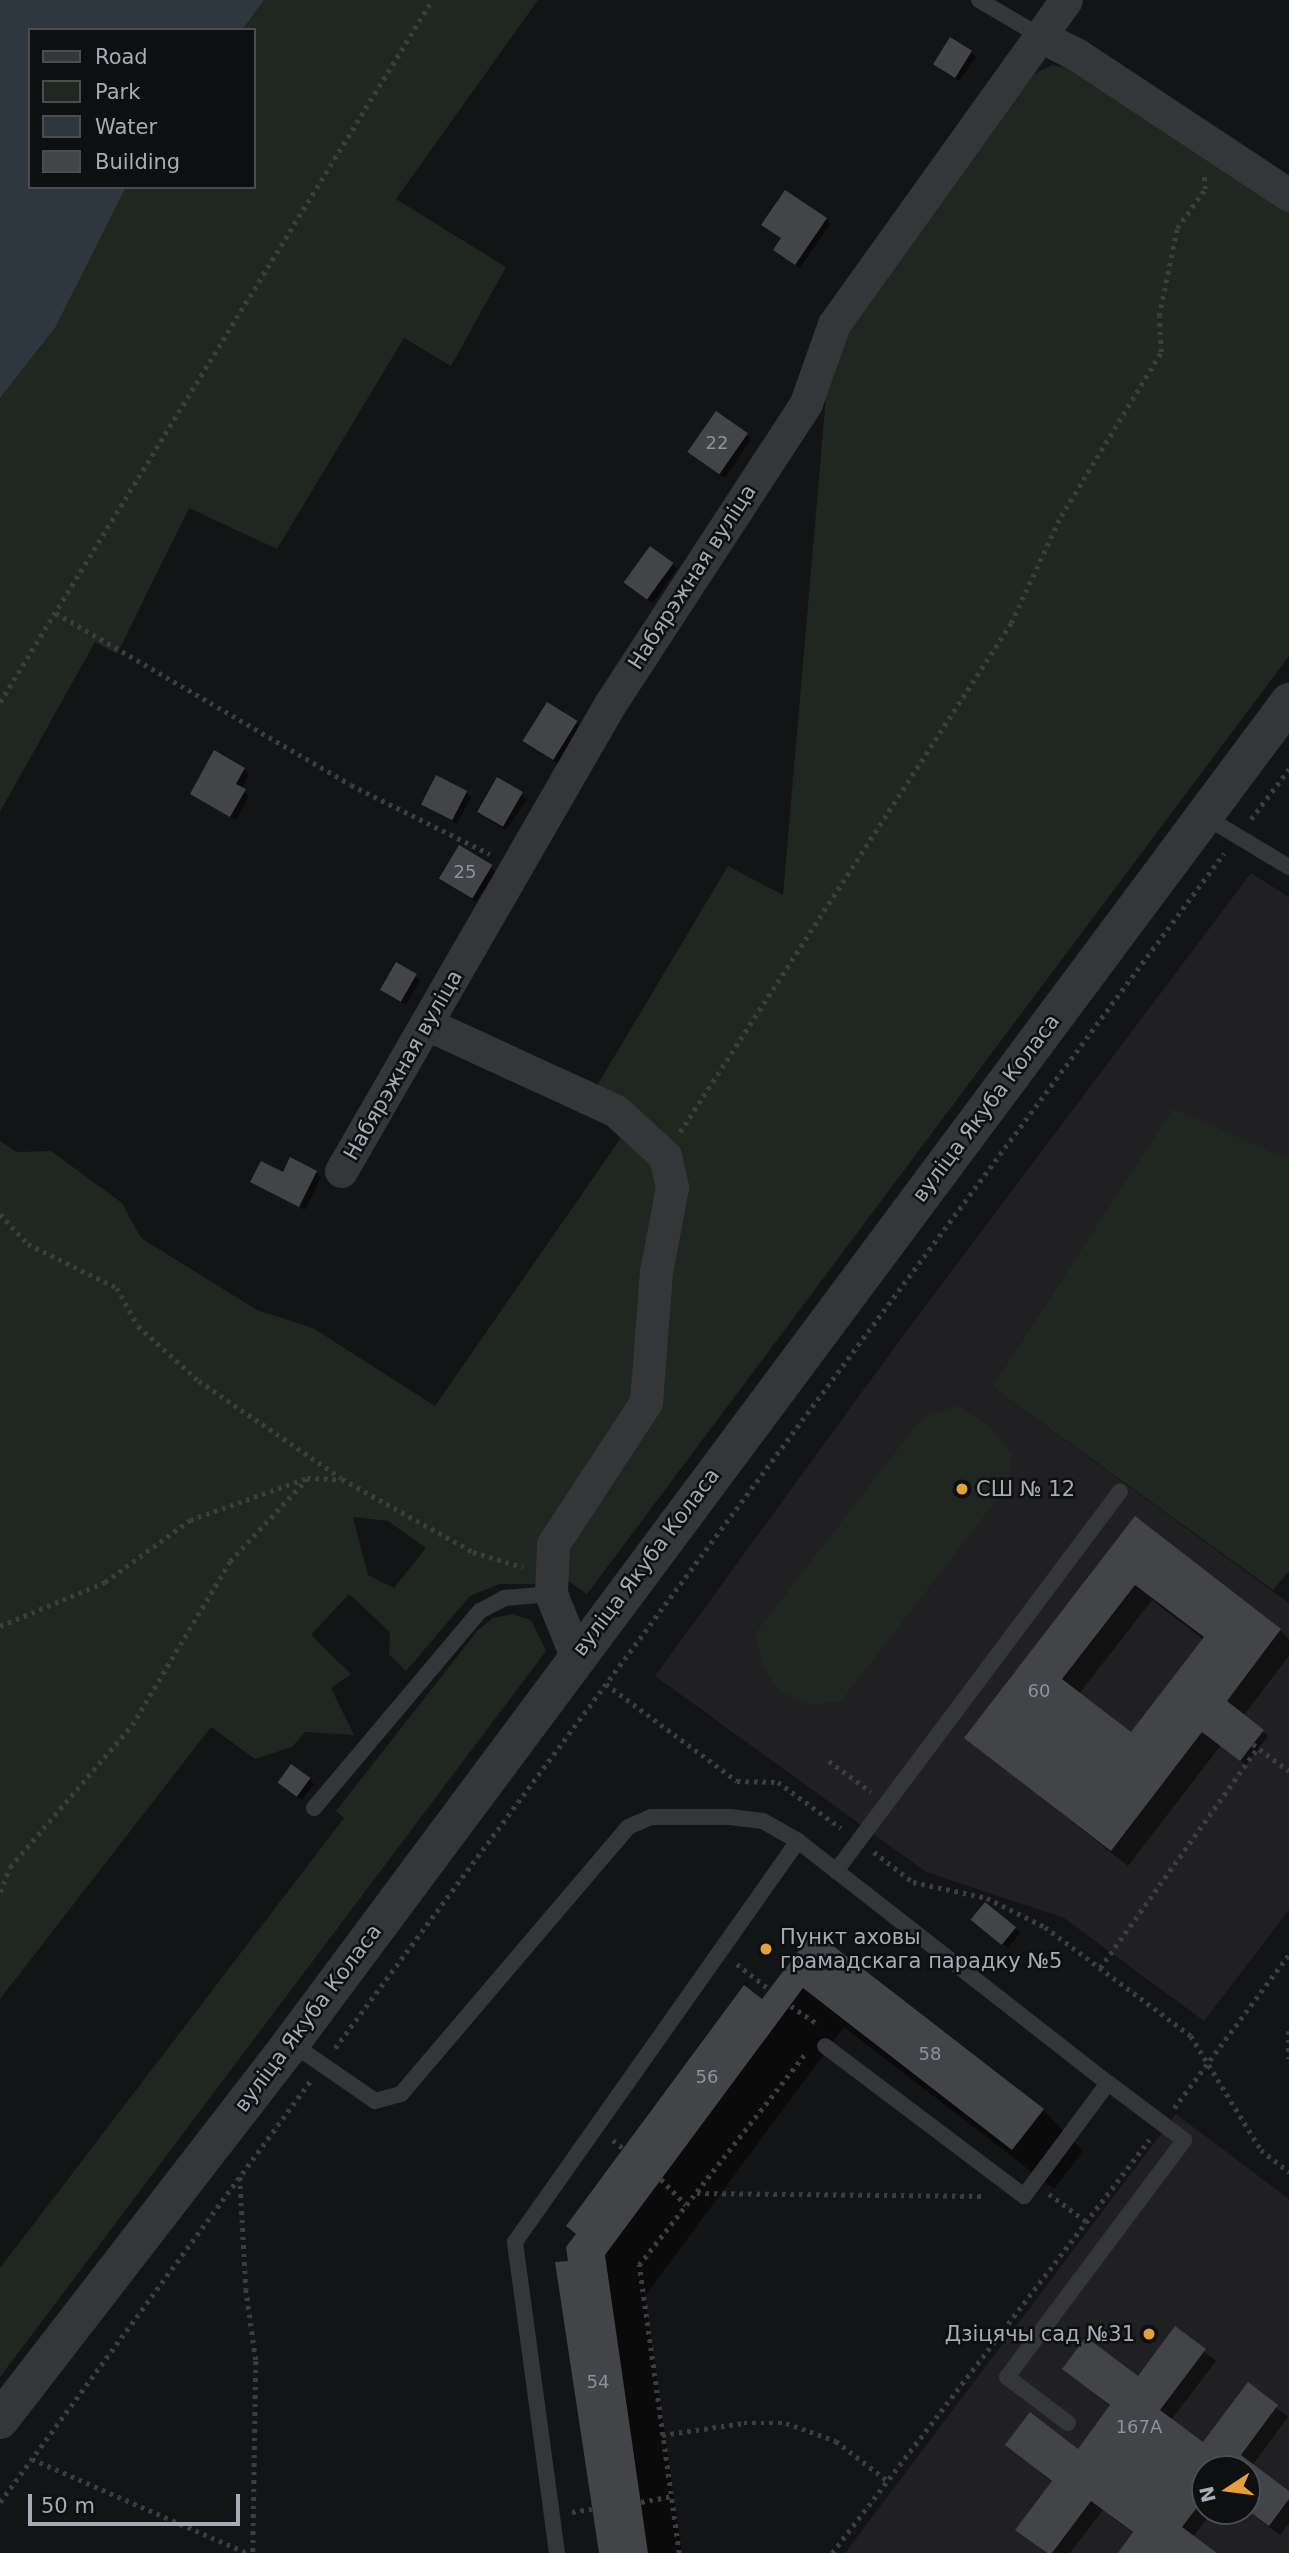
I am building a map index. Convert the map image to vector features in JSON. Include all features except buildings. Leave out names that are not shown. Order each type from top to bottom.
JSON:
[{"type":"street","name":"Набярэжная вуліца","points":[[341,1171],[429,1025],[610,704],[806,403],[834,324],[1066,0]]},
{"type":"street","points":[[1040,36],[1076,54],[1289,195]]},
{"type":"street","name":"вуліца Якуба Коласа","points":[[0,2420],[291,2043],[576,1656],[1289,702]]},
{"type":"street","points":[[429,1025],[616,1111],[665,1156],[672,1187],[656,1272],[646,1402],[554,1544],[550,1585],[576,1656]]},
{"type":"lane","points":[[979,0],[1040,36]]},
{"type":"lane","points":[[1204,816],[1289,867]]},
{"type":"lane","points":[[836,1871],[1120,1492]]},
{"type":"lane","points":[[314,1808],[480,1611],[505,1598],[550,1585]]},
{"type":"lane","points":[[291,2043],[375,2101],[401,2094],[628,1827],[651,1817],[730,1817],[763,1821],[798,1842],[1184,2140],[1007,2377],[1068,2423]]},
{"type":"lane","points":[[557,2553],[515,2242],[719,1950],[798,1842]]},
{"type":"lane","points":[[817,2048],[1029,2190],[1108,2083]]},
{"type":"path","points":[[0,702],[432,0]]},
{"type":"path","points":[[665,1156],[1011,624],[1061,516],[1161,352],[1159,316],[1177,228],[1205,189],[1203,137]]},
{"type":"path","points":[[55,613],[351,785],[516,867]]},
{"type":"path","points":[[0,2502],[322,2065],[1289,769]]},
{"type":"path","points":[[0,1214],[28,1244],[117,1288],[138,1326],[199,1381],[342,1479],[473,1552],[550,1585]]},
{"type":"path","points":[[0,1626],[105,1582],[190,1520],[307,1478],[342,1479]]},
{"type":"path","points":[[0,1892],[10,1867],[132,1725],[230,1560],[307,1478]]},
{"type":"path","points":[[606,1684],[737,1781],[778,1782],[913,1882],[987,1898],[1045,1927],[1191,2036],[1261,2150],[1289,2172]]},
{"type":"path","points":[[1100,1968],[1256,1746],[1289,1771]]},
{"type":"path","points":[[829,1761],[871,1792]]},
{"type":"path","points":[[719,1950],[769,1989]]},
{"type":"path","points":[[832,2553],[1207,2066],[1289,1954]]},
{"type":"path","points":[[791,2006],[825,2029]]},
{"type":"path","points":[[1289,2031],[1289,2059]]},
{"type":"path","points":[[679,2553],[639,2265],[817,2048]]},
{"type":"path","points":[[240,2176],[246,2289],[256,2361],[253,2553]]},
{"type":"path","points":[[661,2179],[686,2205]]},
{"type":"path","points":[[696,2193],[1029,2190],[1087,2222]]},
{"type":"path","points":[[662,2435],[744,2423],[786,2423],[836,2441],[888,2481]]},
{"type":"path","points":[[32,2459],[247,2553]]},
{"type":"path","points":[[641,2502],[671,2496]]},
{"type":"shaded area","name":"СШ № 12","points":[[1251,873],[1289,897],[1289,1159],[1173,1110],[992,1387],[1289,1603],[1289,1910],[1204,2021],[1064,1918],[926,1872],[655,1676],[908,1329]]},
{"type":"shaded area","name":"Дзіцячы сад №31","points":[[1176,2114],[1289,2199],[1289,2553],[845,2553]]},
{"type":"green space","points":[[264,0],[538,0],[396,199],[506,267],[451,366],[404,338],[277,549],[189,508],[117,654],[95,642],[0,812],[0,398],[55,328],[125,189],[256,189],[256,28],[243,28]]},
{"type":"green space","points":[[1052,65],[1072,69],[1289,211],[1289,656],[587,1594],[537,1559],[536,1584],[500,1584],[470,1596],[406,1671],[389,1654],[390,1632],[349,1594],[311,1635],[351,1674],[331,1688],[354,1735],[305,1732],[292,1747],[255,1759],[211,1727],[0,1999],[0,1141],[17,1152],[51,1151],[122,1203],[141,1238],[257,1310],[313,1328],[435,1406],[625,1132],[586,1104],[728,866],[783,895],[827,385],[854,315],[1033,75]],"holes":[[[353,1517],[388,1521],[426,1548],[394,1588],[368,1575]]]},
{"type":"green space","points":[[1173,1109],[1289,1159],[1289,1571],[1273,1590],[992,1387]]},
{"type":"green space","points":[[958,1406],[989,1426],[1011,1454],[1008,1485],[841,1701],[812,1705],[780,1692],[763,1667],[755,1634],[922,1418]]},
{"type":"green space","points":[[513,1614],[531,1620],[546,1651],[0,2377],[0,2268],[344,1818],[336,1811],[478,1630],[493,1618]]},
{"type":"water","points":[[0,0],[264,0],[243,28],[28,28],[28,189],[125,189],[55,328],[0,398]]},
{"type":"place","name":"СШ № 12","points":[[962,1489]]},
{"type":"place","name":"Пункт аховы грамадскага парадку №5","points":[[766,1949]]},
{"type":"place","name":"Дзіцячы сад №31","points":[[1149,2334]]}]
